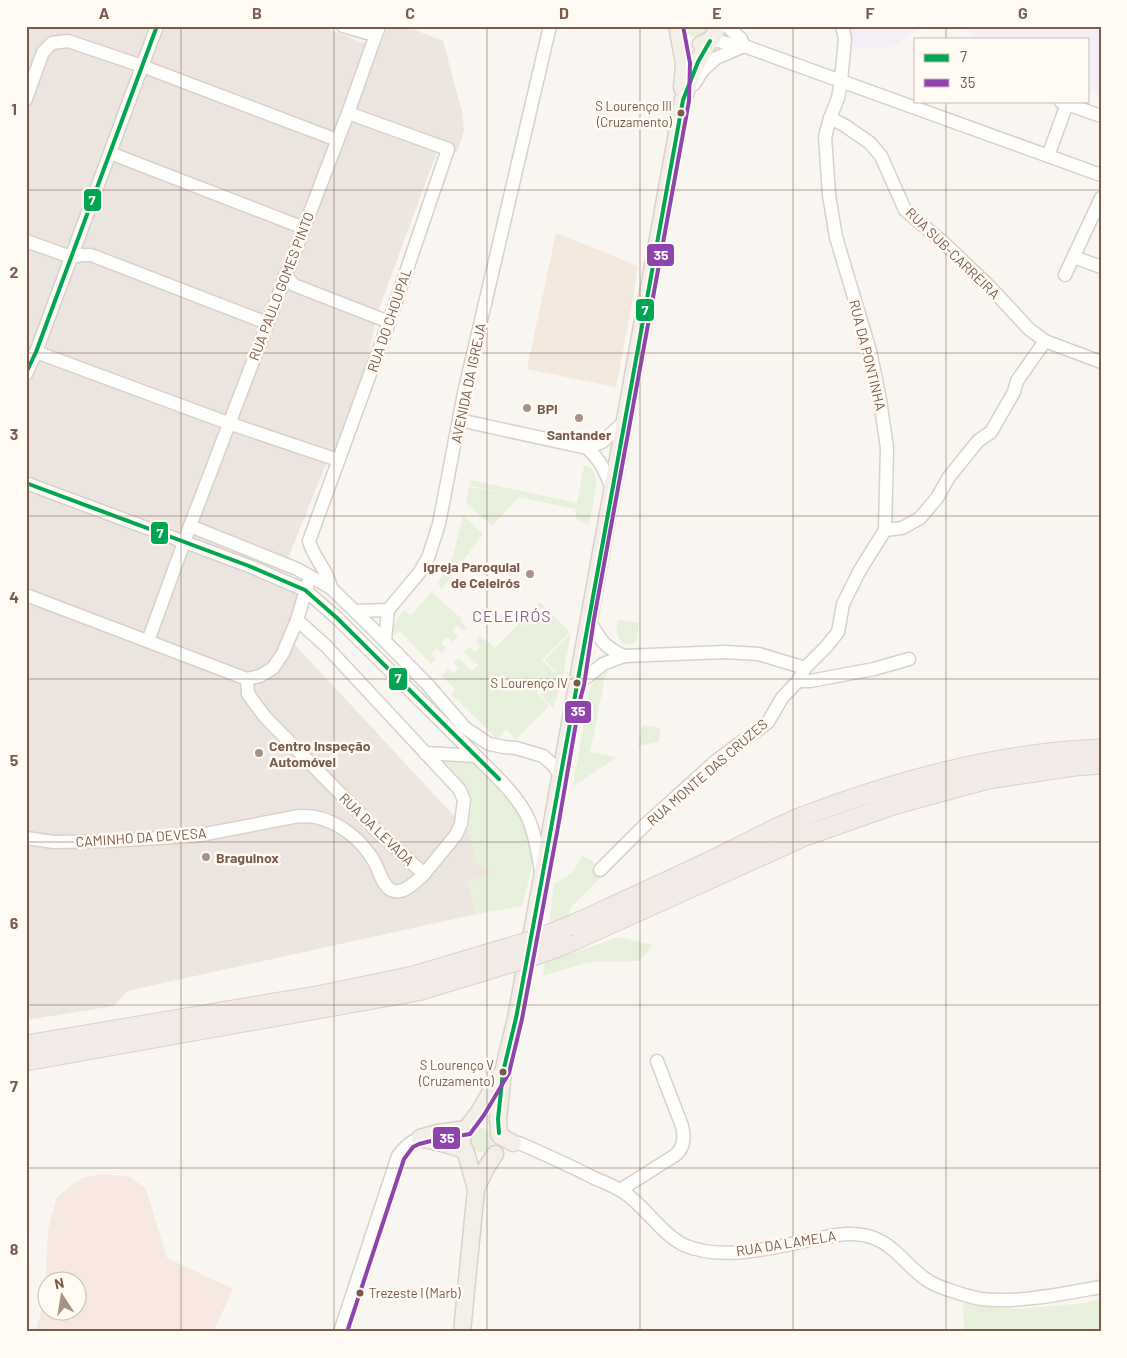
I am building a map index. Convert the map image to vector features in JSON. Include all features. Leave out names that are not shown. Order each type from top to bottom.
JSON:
[{"type":"highway","points":[[568,935],[640,894],[798,819],[902,782],[986,762],[1035,754],[1101,749]]},
{"type":"highway","points":[[26,1061],[143,1032],[496,960],[534,940],[568,935],[805,836],[896,804],[988,779],[1101,764]]},
{"type":"highway","points":[[26,1045],[143,1032]]},
{"type":"main road","points":[[676,29],[682,39],[694,45],[700,45],[713,35]]},
{"type":"main road","points":[[462,1332],[476,1190],[501,1142],[498,1119],[503,1072],[516,1018],[578,684],[588,618],[682,100],[684,63],[676,29]]},
{"type":"main road","points":[[682,100],[704,49],[713,35]]},
{"type":"main road","points":[[476,1190],[462,1139],[468,1126],[479,1112],[503,1072]]},
{"type":"main road","points":[[420,1138],[468,1126],[475,1122],[486,1122],[492,1124],[501,1142]]},
{"type":"main road","points":[[420,1138],[438,1142],[465,1152],[479,1160],[484,1160],[501,1142]]},
{"type":"street","points":[[26,374],[36,352],[157,26]]},
{"type":"street","points":[[343,26],[367,34],[378,28]]},
{"type":"street","name":"AVENIDA DA IGREJA","points":[[388,610],[419,574],[428,558],[439,524],[459,420],[550,26]]},
{"type":"street","points":[[727,26],[741,39],[744,46]]},
{"type":"street","name":"RUA DA PONTINHA","points":[[842,26],[845,39],[842,81],[825,137],[829,196],[836,237],[870,351],[880,400],[886,448],[885,530]]},
{"type":"street","name":"RUA PAULO GOMES PINTO","points":[[184,542],[228,423],[276,304],[378,28]]},
{"type":"street","points":[[713,35],[725,43],[744,46],[1101,176]]},
{"type":"street","points":[[26,99],[43,52],[52,43],[68,41],[142,66],[337,140]]},
{"type":"street","points":[[682,100],[708,65],[724,54],[744,46]]},
{"type":"street","points":[[1048,156],[1064,103],[1101,116]]},
{"type":"street","name":"RUA DO CHOUPAL","points":[[331,588],[329,579],[311,551],[308,541],[389,322],[448,149],[348,113]]},
{"type":"street","name":"RUA SUB-CARREIRA","points":[[830,118],[870,143],[881,156],[905,210],[946,245],[1029,329],[1045,342],[1101,362]]},
{"type":"street","points":[[110,153],[304,228]]},
{"type":"street","points":[[1065,275],[1101,198]]},
{"type":"street","points":[[26,241],[71,257],[82,254],[91,255],[267,323]]},
{"type":"street","points":[[1074,257],[1101,267]]},
{"type":"street","points":[[286,275],[294,285],[389,322]]},
{"type":"street","points":[[578,684],[602,664],[624,656],[725,652],[759,654],[805,668],[826,648],[838,632],[843,604],[860,570],[885,530],[902,528],[920,518],[936,498],[949,477],[978,441],[991,432],[1014,392],[1017,381],[1045,342]]},
{"type":"street","points":[[36,352],[228,423],[338,460]]},
{"type":"street","points":[[459,420],[587,448],[605,471],[612,489]]},
{"type":"street","points":[[587,448],[602,442],[624,422]]},
{"type":"street","points":[[26,483],[249,566],[305,590],[337,618],[512,794],[527,815],[533,830],[542,878]]},
{"type":"street","points":[[190,526],[298,568],[331,588],[427,684],[465,728],[489,744],[504,748],[516,748],[543,756],[560,775]]},
{"type":"street","points":[[148,641],[184,542]]},
{"type":"street","points":[[26,595],[247,679],[260,676],[273,668],[283,653],[297,620],[305,590],[311,577]]},
{"type":"street","points":[[354,611],[388,610],[384,640]]},
{"type":"street","points":[[588,618],[599,638],[611,650],[624,656]]},
{"type":"street","points":[[297,620],[326,646],[426,753],[476,756]]},
{"type":"street","points":[[361,642],[374,629]]},
{"type":"street","points":[[798,681],[810,681],[874,669],[909,658]]},
{"type":"street","name":"RUA MONTE DAS CRUZES","points":[[600,870],[646,824],[710,767],[768,722],[782,698],[798,681],[805,668]]},
{"type":"street","name":"RUA DA LEVADA","points":[[247,679],[248,694],[265,717],[379,833],[424,874],[456,835],[461,824],[464,800],[459,788],[426,753]]},
{"type":"street","name":"CAMINHO DA DEVESA","points":[[26,838],[54,842],[195,836],[299,816],[314,816],[344,829],[360,843],[370,855],[385,883],[391,890],[396,891],[410,887],[424,874]]},
{"type":"street","points":[[620,1190],[678,1153],[683,1142],[684,1132],[657,1061]]},
{"type":"street","points":[[340,1332],[398,1156],[411,1142],[420,1138]]},
{"type":"street","name":"RUA DA LAMELA","points":[[501,1142],[518,1143],[552,1157],[620,1190],[668,1234],[683,1245],[700,1251],[725,1253],[763,1249],[838,1234],[853,1234],[876,1238],[886,1244],[925,1279],[952,1291],[979,1298],[1002,1300],[1053,1295],[1101,1286]]},
{"type":"shaded area","points":[[26,26],[320,26],[379,49],[388,26],[405,26],[443,41],[462,112],[464,131],[457,152],[439,146],[379,309],[365,370],[337,448],[324,469],[278,583],[298,593],[285,634],[468,831],[477,863],[490,869],[492,874],[467,883],[477,914],[127,991],[114,1006],[26,1020]]},
{"type":"shaded area","points":[[845,26],[924,26],[892,47],[851,48],[851,40]]},
{"type":"shaded area","points":[[963,26],[1101,26],[1101,95],[1090,91],[1090,38],[973,38]]},
{"type":"shaded area","points":[[556,233],[638,266],[616,387],[527,369]]},
{"type":"shaded area","points":[[103,1174],[130,1177],[146,1189],[167,1258],[233,1289],[214,1330],[216,1332],[35,1332],[39,1320],[88,1320],[88,1270],[46,1270],[48,1229],[57,1197],[82,1178]]},
{"type":"green space","points":[[684,26],[709,26],[701,37],[693,37],[686,31]]},
{"type":"green space","points":[[584,465],[594,472],[596,477],[596,489],[589,523],[584,524],[576,518],[575,509],[519,497],[492,526],[466,503],[469,487],[502,493],[470,485],[471,480],[577,503]]},
{"type":"green space","points":[[463,515],[483,534],[442,589],[438,584],[453,556]]},
{"type":"green space","points":[[431,592],[463,620],[461,622],[467,627],[463,631],[457,626],[452,631],[458,636],[453,642],[447,637],[441,643],[446,648],[442,653],[436,648],[431,654],[436,659],[431,664],[400,631],[394,636],[393,629],[395,622],[404,610],[411,616]]},
{"type":"green space","points":[[540,602],[570,632],[542,660],[556,674],[537,693],[549,706],[516,739],[506,729],[497,739],[451,694],[455,689],[442,676],[448,669],[453,674],[459,668],[454,663],[458,658],[472,671],[478,665],[464,652],[469,647],[475,652],[480,646],[475,641],[480,636],[495,648]]},
{"type":"green space","points":[[618,619],[639,623],[636,642],[625,644],[619,639],[617,630]]},
{"type":"green space","points":[[571,633],[562,680],[553,708],[540,694],[557,673],[545,660]]},
{"type":"green space","points":[[609,670],[605,677],[590,752],[617,757],[573,786],[590,688],[595,680]]},
{"type":"green space","points":[[642,725],[660,728],[659,742],[638,746]]},
{"type":"green space","points":[[445,761],[472,761],[504,791],[518,810],[529,835],[532,852],[530,877],[522,906],[477,914],[467,882],[492,873],[490,869],[484,871],[480,863],[477,864],[468,831],[472,803],[467,788]]},
{"type":"green space","points":[[583,856],[608,870],[570,908],[563,957],[618,937],[653,945],[639,961],[589,962],[543,976],[554,884],[572,873]]},
{"type":"green space","points":[[481,1128],[489,1132],[493,1140],[489,1148],[481,1152],[473,1148],[469,1140],[473,1132]]},
{"type":"green space","points":[[1101,1299],[1101,1332],[964,1332],[963,1303],[1021,1309],[1084,1303]]},
{"type":"transit line","name":"7","points":[[26,373],[36,352],[157,26]]},
{"type":"transit line","name":"35","points":[[347,1332],[404,1159],[413,1147],[419,1144],[470,1134],[484,1115],[509,1073],[522,1019],[558,827],[594,619],[689,101],[690,63],[683,26]]},
{"type":"transit line","name":"7","points":[[499,1133],[498,1119],[503,1072],[516,1018],[542,878],[683,100],[698,62],[710,41]]},
{"type":"transit line","name":"7","points":[[26,483],[249,566],[305,590],[337,618],[499,779]]},
{"type":"place","name":"S Lourenço III (Cruzamento)","points":[[681,113]]},
{"type":"place","name":"BPI","points":[[527,408]]},
{"type":"place","name":"Santander","points":[[579,418]]},
{"type":"place","name":"Igreja Paroquial de Celeirós","points":[[530,574]]},
{"type":"place","name":"S Lourenço IV","points":[[577,683]]},
{"type":"place","name":"Centro Inspeção Automóvel","points":[[259,753]]},
{"type":"place","name":"Braguinox","points":[[206,857]]},
{"type":"place","name":"S Lourenço V (Cruzamento)","points":[[503,1072]]},
{"type":"place","name":"Trezeste I (Marb)","points":[[360,1293]]},
{"type":"district","name":"CELEIRÓS","points":[[512,615]]}]
